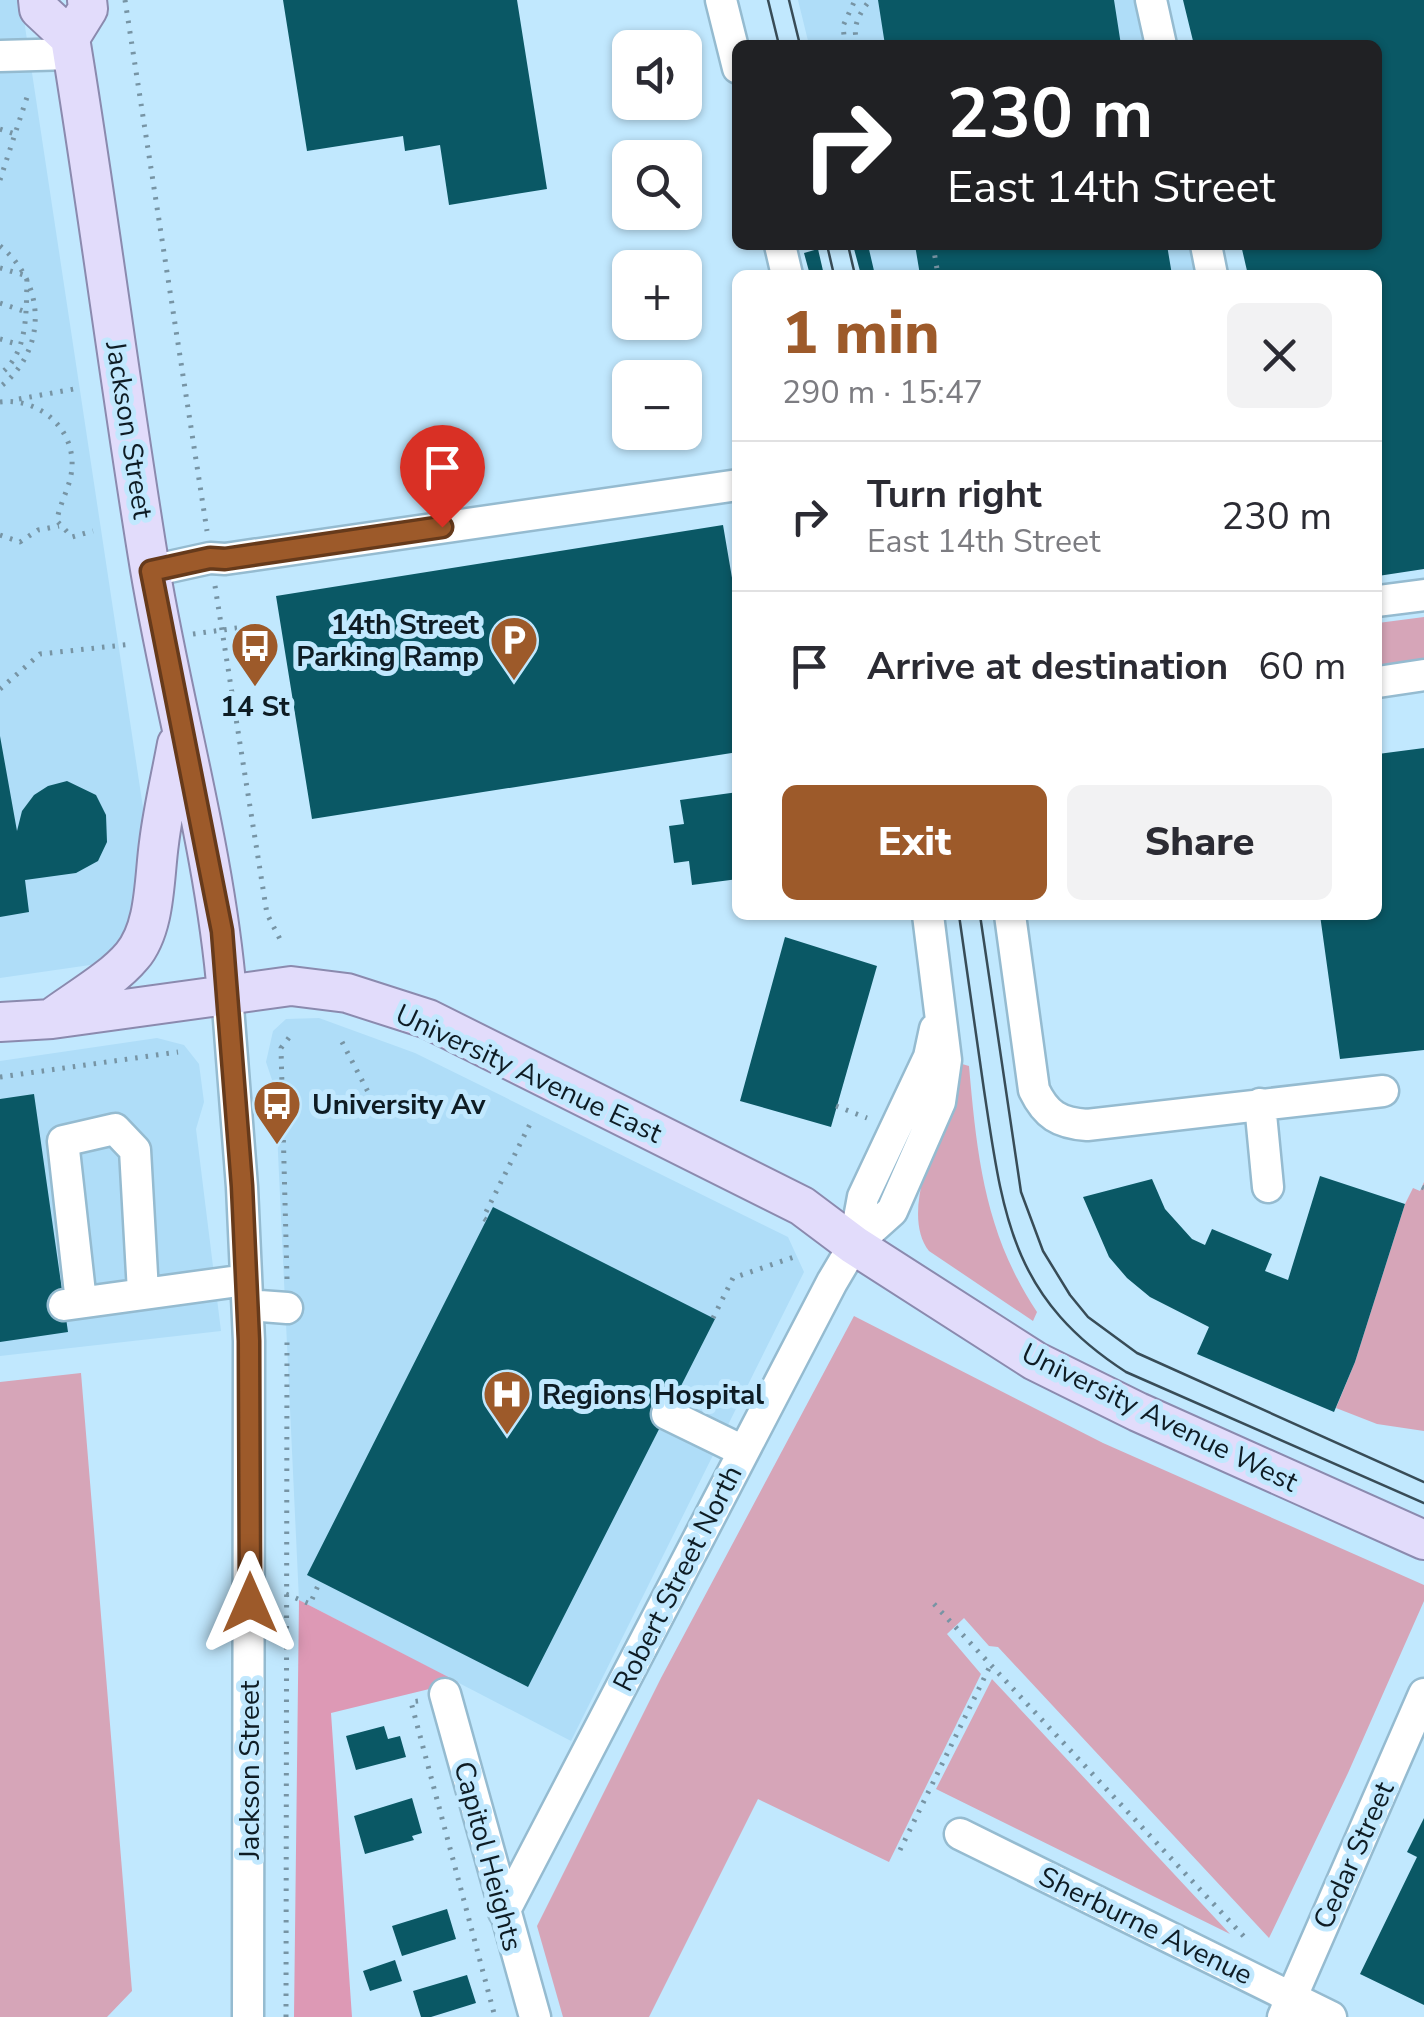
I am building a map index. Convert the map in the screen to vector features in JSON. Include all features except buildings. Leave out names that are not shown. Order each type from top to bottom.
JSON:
[{"type":"main road","points":[[38,0],[39,9],[71,46],[88,9],[87,0]]},
{"type":"main road","name":"Jackson Street","points":[[71,46],[151,571],[209,856],[222,931],[227,994]]},
{"type":"main road","points":[[52,1019],[123,965],[142,938],[152,900],[158,842],[180,726]]},
{"type":"main road","name":"University Avenue East","points":[[0,1022],[52,1019],[291,986],[346,993],[428,1019],[802,1206],[854,1245]]},
{"type":"main road","name":"University Avenue West","points":[[854,1245],[1035,1361],[1138,1412],[1424,1540]]},
{"type":"street","points":[[721,0],[732,44]]},
{"type":"street","points":[[1152,0],[1161,40]]},
{"type":"street","points":[[0,56],[71,46]]},
{"type":"street","points":[[151,571],[210,558],[225,559],[732,485]]},
{"type":"street","points":[[1382,600],[1424,595]]},
{"type":"street","points":[[1382,681],[1424,675]]},
{"type":"street","name":"Robert Street North","points":[[504,1912],[854,1245],[863,1197],[929,1057],[939,1013],[929,920]]},
{"type":"street","points":[[1011,920],[1034,1090],[1043,1109],[1064,1123],[1087,1125],[1384,1091]]},
{"type":"street","name":"Jackson Street","points":[[227,994],[247,1292],[248,2017]]},
{"type":"street","points":[[1260,1104],[1268,1187]]},
{"type":"street","points":[[143,1292],[135,1150],[115,1129],[63,1141],[73,1303],[143,1292],[247,1292],[287,1308]]},
{"type":"street","points":[[667,1414],[744,1451]]},
{"type":"street","name":"Capitol Heights","points":[[445,1694],[535,2017]]},
{"type":"street","name":"Cedar Street","points":[[1288,2007],[1424,1694]]},
{"type":"street","name":"Sherburne Avenue","points":[[960,1834],[1288,2007],[1331,2017]]},
{"type":"path","points":[[125,0],[207,533]]},
{"type":"path","points":[[844,40],[843,26],[855,0]]},
{"type":"path","points":[[856,40],[856,21],[870,0]]},
{"type":"path","points":[[0,180],[29,91]]},
{"type":"path","points":[[0,129],[15,134]]},
{"type":"path","points":[[0,246],[26,276],[35,303],[33,340],[21,367],[0,386]]},
{"type":"path","points":[[0,268],[26,276]]},
{"type":"path","points":[[1,375],[16,358],[20,345],[26,312],[26,276]]},
{"type":"path","points":[[0,304],[26,312]]},
{"type":"path","points":[[0,339],[20,345]]},
{"type":"path","points":[[0,402],[74,389]]},
{"type":"path","points":[[12,400],[42,410],[67,438],[71,473],[57,516],[58,526],[72,537],[92,531]]},
{"type":"path","points":[[0,535],[20,542],[38,530],[58,526]]},
{"type":"path","points":[[214,583],[266,914],[282,942]]},
{"type":"path","points":[[0,689],[40,654],[111,648],[236,628]]},
{"type":"path","points":[[286,2017],[287,1308],[281,1048],[291,1035]]},
{"type":"path","points":[[342,1042],[377,1109]]},
{"type":"path","points":[[0,1077],[178,1052]]},
{"type":"path","points":[[836,1106],[868,1118]]},
{"type":"path","points":[[486,1220],[483,1218],[532,1118]]},
{"type":"path","points":[[712,1318],[733,1278],[794,1257]]},
{"type":"path","points":[[286,1594],[310,1604],[320,1582]]},
{"type":"path","points":[[934,1604],[1256,1950]]},
{"type":"path","points":[[900,1850],[989,1662]]},
{"type":"path","points":[[445,1694],[411,1702],[495,2017]]},
{"type":"shaded area","points":[[0,0],[21,0],[147,834],[136,908],[118,950],[97,964],[0,978]]},
{"type":"shaded area","points":[[798,0],[1136,0],[1145,40],[808,40]]},
{"type":"shaded area","points":[[857,250],[1192,250],[1197,270],[862,270]]},
{"type":"shaded area","points":[[1424,617],[1424,660],[1382,666],[1382,622]]},
{"type":"shaded area","name":"Regions Hospital","points":[[319,1018],[415,1053],[788,1237],[804,1272],[571,1741],[299,1600],[275,1089],[266,1062],[273,1031],[286,1019]]},
{"type":"shaded area","points":[[157,1038],[184,1045],[199,1064],[204,1102],[196,1129],[221,1331],[0,1356],[0,1061]]},
{"type":"shaded area","points":[[962,1064],[969,1066],[986,1194],[1006,1253],[1037,1312],[1033,1321],[929,1251],[920,1232],[921,1186]]},
{"type":"shaded area","points":[[1424,1182],[1424,1431],[1377,1424],[1336,1408],[1355,1362],[1405,1204],[1413,1188],[1420,1191]]},
{"type":"shaded area","points":[[854,1316],[1103,1443],[1424,1585],[1424,1601],[1269,1938],[998,1647],[989,1646],[964,1618],[947,1634],[981,1674],[889,1862],[758,1799],[649,2017],[563,2017],[537,1926],[661,1678]]},
{"type":"shaded area","points":[[81,1373],[132,1991],[107,2017],[0,2017],[0,1382]]},
{"type":"shaded area","points":[[299,1600],[458,1682],[331,1713],[352,2017],[294,2017]]},
{"type":"shaded area","points":[[992,1679],[1230,1934],[936,1789]]},
{"type":"tram line","points":[[768,0],[778,40]]},
{"type":"tram line","points":[[789,0],[799,40]]},
{"type":"tram line","points":[[828,250],[833,270]]},
{"type":"tram line","points":[[849,250],[854,270]]},
{"type":"tram line","points":[[960,920],[991,1135],[1007,1215],[1019,1250],[1058,1314],[1088,1344],[1126,1372],[1424,1503]]},
{"type":"tram line","points":[[981,920],[1021,1192],[1043,1251],[1070,1295],[1088,1317],[1137,1353],[1424,1482]]},
{"type":"place","name":"14th Street Parking Ramp","points":[[514,682]]},
{"type":"place","name":"14 St","points":[[255,688]]},
{"type":"place","name":"University Av","points":[[277,1146]]},
{"type":"place","name":"Regions Hospital","points":[[507,1436]]},
{"type":"route","points":[[250,1603],[249,1341],[242,1186],[222,931],[151,571],[210,558],[442,527]]}]
